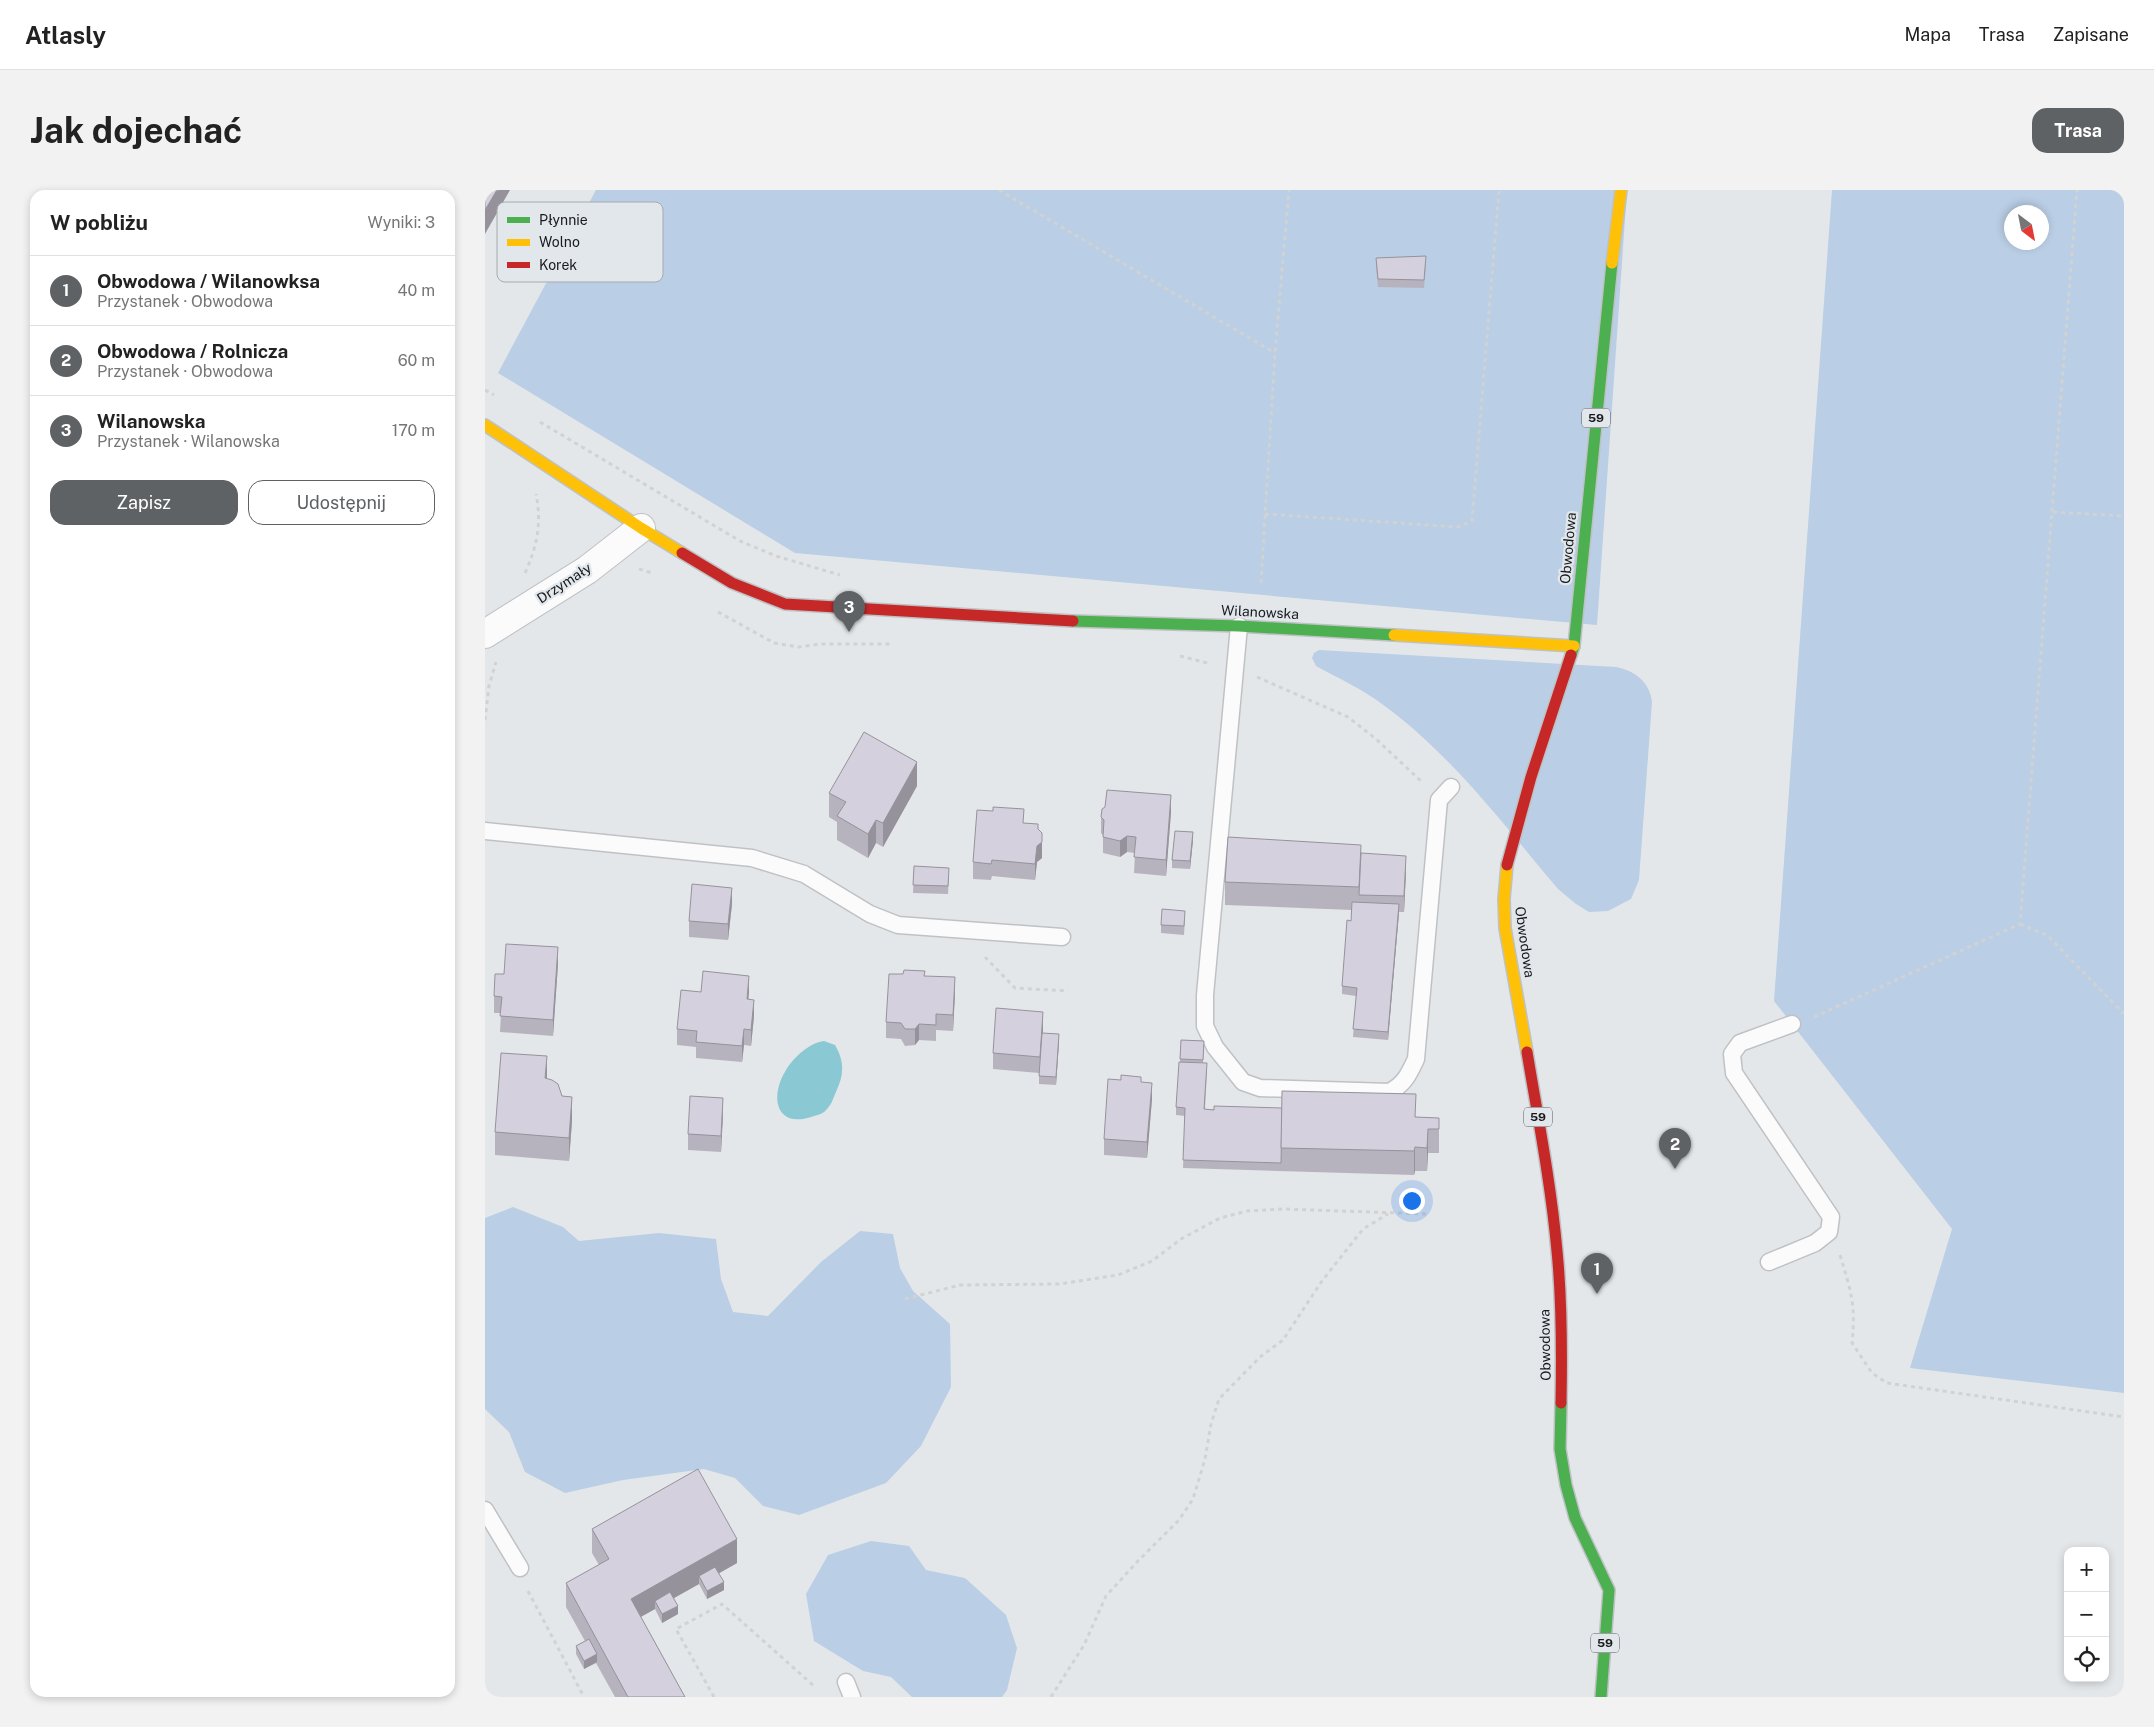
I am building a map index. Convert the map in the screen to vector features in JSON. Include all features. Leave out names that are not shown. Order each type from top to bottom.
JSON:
[{"type":"main road","name":"Obwodowa","points":[[1601,1697],[1609,1590],[1575,1518],[1566,1485],[1560,1449],[1562,1348],[1557,1251],[1542,1139],[1505,928],[1504,899],[1510,856],[1531,777],[1574,646],[1593,441],[1621,190]]},
{"type":"main road","name":"Wilanowska","points":[[485,425],[641,528],[732,583],[785,604],[1036,620],[1239,626],[1574,646]]},
{"type":"street","name":"Drzymały","points":[[485,634],[587,570],[641,528]]},
{"type":"lane","points":[[1239,626],[1237,670],[1205,994],[1205,1026],[1215,1046],[1243,1082],[1260,1088],[1389,1092],[1400,1087],[1408,1076],[1416,1059],[1439,800],[1451,787]]},
{"type":"lane","points":[[485,831],[752,858],[804,874],[871,914],[898,925],[1062,937]]},
{"type":"lane","points":[[1769,1262],[1815,1243],[1829,1232],[1831,1217],[1733,1073],[1733,1054],[1741,1043],[1792,1024]]},
{"type":"lane","points":[[485,1510],[521,1568]]},
{"type":"path","points":[[999,190],[1275,353]]},
{"type":"path","points":[[1261,583],[1275,353],[1289,190]]},
{"type":"path","points":[[1265,514],[1459,527],[1472,521],[1499,190]]},
{"type":"path","points":[[2020,924],[2077,190]]},
{"type":"path","points":[[485,390],[502,400]]},
{"type":"path","points":[[536,420],[740,541],[793,562],[849,577]]},
{"type":"path","points":[[522,579],[534,554],[539,528],[539,511],[535,493]]},
{"type":"path","points":[[2053,512],[2124,516]]},
{"type":"path","points":[[634,569],[644,569],[657,574]]},
{"type":"path","points":[[713,609],[774,643],[799,647],[820,644],[897,644]]},
{"type":"path","points":[[1177,655],[1237,670],[1275,684],[1348,717],[1417,776],[1439,800]]},
{"type":"path","points":[[485,720],[492,671],[498,659]]},
{"type":"path","points":[[1792,1024],[1820,1014],[2020,924],[2047,935],[2124,1014]]},
{"type":"path","points":[[979,951],[1015,988],[1068,991]]},
{"type":"path","points":[[905,1299],[960,1285],[1059,1284],[1118,1275],[1152,1261],[1181,1239],[1220,1218],[1247,1211],[1283,1209],[1428,1214]]},
{"type":"path","points":[[1051,1697],[1084,1645],[1106,1596],[1137,1561],[1179,1520],[1193,1499],[1205,1459],[1211,1424],[1219,1399],[1260,1357],[1283,1340],[1311,1297],[1363,1229],[1388,1214]]},
{"type":"path","points":[[1829,1232],[1839,1252],[1853,1297],[1855,1320],[1852,1343],[1872,1373],[1887,1383],[2124,1417]]},
{"type":"path","points":[[521,1568],[519,1574],[584,1697]]},
{"type":"path","points":[[714,1697],[676,1629],[722,1604],[814,1686]]},
{"type":"shaded area","points":[[596,190],[1627,190],[1597,625],[795,553],[498,373],[547,282],[663,282],[663,202],[590,202]]},
{"type":"shaded area","points":[[1832,190],[2124,190],[2124,1393],[1910,1368],[1952,1229],[1774,1001]]},
{"type":"shaded area","points":[[1319,650],[1616,667],[1629,671],[1640,678],[1651,695],[1652,702],[1639,880],[1631,899],[1608,911],[1589,912],[1576,904],[1558,889],[1454,767],[1431,745],[1374,699],[1316,666],[1312,658],[1314,653]]},
{"type":"shaded area","points":[[824,1041],[835,1045],[841,1057],[842,1074],[839,1086],[830,1105],[823,1113],[801,1119],[791,1119],[784,1115],[779,1108],[777,1100],[781,1080],[789,1065],[798,1056],[807,1048]]},
{"type":"shaded area","points":[[513,1207],[563,1227],[579,1241],[659,1233],[716,1239],[721,1279],[733,1312],[768,1316],[821,1262],[860,1231],[893,1234],[900,1268],[913,1291],[950,1324],[951,1387],[921,1446],[886,1483],[799,1515],[763,1506],[735,1478],[704,1469],[623,1480],[565,1493],[525,1472],[509,1432],[485,1409],[485,1218]]},
{"type":"shaded area","points":[[871,1541],[909,1546],[926,1570],[965,1578],[1006,1615],[1017,1648],[1007,1690],[1002,1697],[912,1697],[891,1677],[863,1671],[814,1641],[806,1594],[828,1555]]},
{"type":"building","points":[[485,190],[497,190],[485,210]]},
{"type":"building","points":[[1426,256],[1424,280],[1378,279],[1376,258]]},
{"type":"building","points":[[864,732],[917,762],[883,823],[876,820],[868,834],[837,816],[846,802],[829,793]]},
{"type":"building","points":[[1107,790],[1171,795],[1166,860],[1134,857],[1136,837],[1127,836],[1120,841],[1103,837],[1104,820],[1101,817],[1102,809],[1105,807]]},
{"type":"building","points":[[993,807],[1024,809],[1023,823],[1038,824],[1038,829],[1042,833],[1042,842],[1037,846],[1035,864],[992,860],[991,864],[973,862],[977,810],[993,811]]},
{"type":"building","points":[[1175,831],[1193,832],[1190,861],[1172,860]]},
{"type":"building","points":[[1228,837],[1361,845],[1359,887],[1225,882]]},
{"type":"building","points":[[1361,853],[1406,856],[1404,896],[1359,895]]},
{"type":"building","points":[[914,866],[949,868],[948,886],[913,885]]},
{"type":"building","points":[[692,884],[732,888],[728,924],[689,921]]},
{"type":"building","points":[[1352,902],[1399,904],[1388,1032],[1353,1029],[1357,988],[1342,986],[1347,920],[1351,921]]},
{"type":"building","points":[[1162,909],[1185,911],[1184,926],[1161,925]]},
{"type":"building","points":[[506,944],[558,947],[553,1020],[500,1016],[502,997],[494,996],[495,974],[504,974]]},
{"type":"building","points":[[904,970],[925,971],[924,976],[955,977],[953,1015],[936,1014],[936,1025],[919,1024],[915,1029],[905,1029],[901,1023],[886,1022],[889,974],[903,974]]},
{"type":"building","points":[[703,971],[749,976],[747,999],[754,1000],[751,1030],[744,1029],[742,1046],[696,1042],[697,1031],[677,1029],[681,990],[701,992]]},
{"type":"building","points":[[996,1008],[1043,1012],[1040,1057],[993,1053]]},
{"type":"building","points":[[1042,1033],[1059,1034],[1056,1077],[1039,1076]]},
{"type":"building","points":[[1181,1040],[1204,1041],[1203,1060],[1180,1059]]},
{"type":"building","points":[[501,1053],[547,1056],[545,1078],[558,1084],[562,1096],[572,1097],[569,1138],[495,1132]]},
{"type":"building","points":[[1179,1062],[1207,1063],[1204,1109],[1214,1110],[1214,1106],[1282,1108],[1281,1163],[1183,1160],[1185,1108],[1176,1107]]},
{"type":"building","points":[[1121,1075],[1141,1077],[1141,1082],[1152,1083],[1147,1142],[1104,1139],[1108,1079],[1121,1080]]},
{"type":"building","points":[[1282,1091],[1416,1094],[1415,1117],[1439,1118],[1439,1129],[1428,1129],[1427,1148],[1415,1147],[1414,1151],[1281,1148]]},
{"type":"building","points":[[690,1096],[723,1098],[721,1136],[688,1134]]},
{"type":"building","points":[[698,1469],[737,1539],[631,1599],[685,1697],[628,1697],[566,1583],[609,1559],[592,1529]]},
{"type":"building","points":[[715,1567],[724,1582],[707,1591],[699,1576]]},
{"type":"building","points":[[670,1592],[678,1606],[662,1614],[655,1601]]},
{"type":"building","points":[[589,1639],[597,1654],[584,1661],[576,1646]]},
{"type":"traffic: fast","points":[[1571,655],[1574,646],[1612,263]]},
{"type":"traffic: fast","points":[[1073,621],[1239,626],[1394,635]]},
{"type":"traffic: fast","points":[[1561,1403],[1560,1449],[1566,1485],[1575,1518],[1609,1590],[1601,1697]]},
{"type":"traffic: slow","points":[[1612,263],[1621,190]]},
{"type":"traffic: slow","points":[[485,425],[682,553]]},
{"type":"traffic: slow","points":[[1394,635],[1574,646]]},
{"type":"traffic: slow","points":[[1507,865],[1504,899],[1505,928],[1527,1052]]},
{"type":"traffic: jam","points":[[682,553],[732,583],[785,604],[1073,621]]},
{"type":"traffic: jam","points":[[1507,865],[1531,777],[1571,655]]},
{"type":"traffic: jam","points":[[1527,1052],[1548,1176],[1557,1251],[1560,1289],[1561,1403]]},
{"type":"place","name":"Wilanowska","points":[[849,632]]},
{"type":"place","name":"Obwodowa / Rolnicza","points":[[1675,1169]]},
{"type":"place","name":"Obwodowa / Wilanowksa","points":[[1597,1294]]}]
